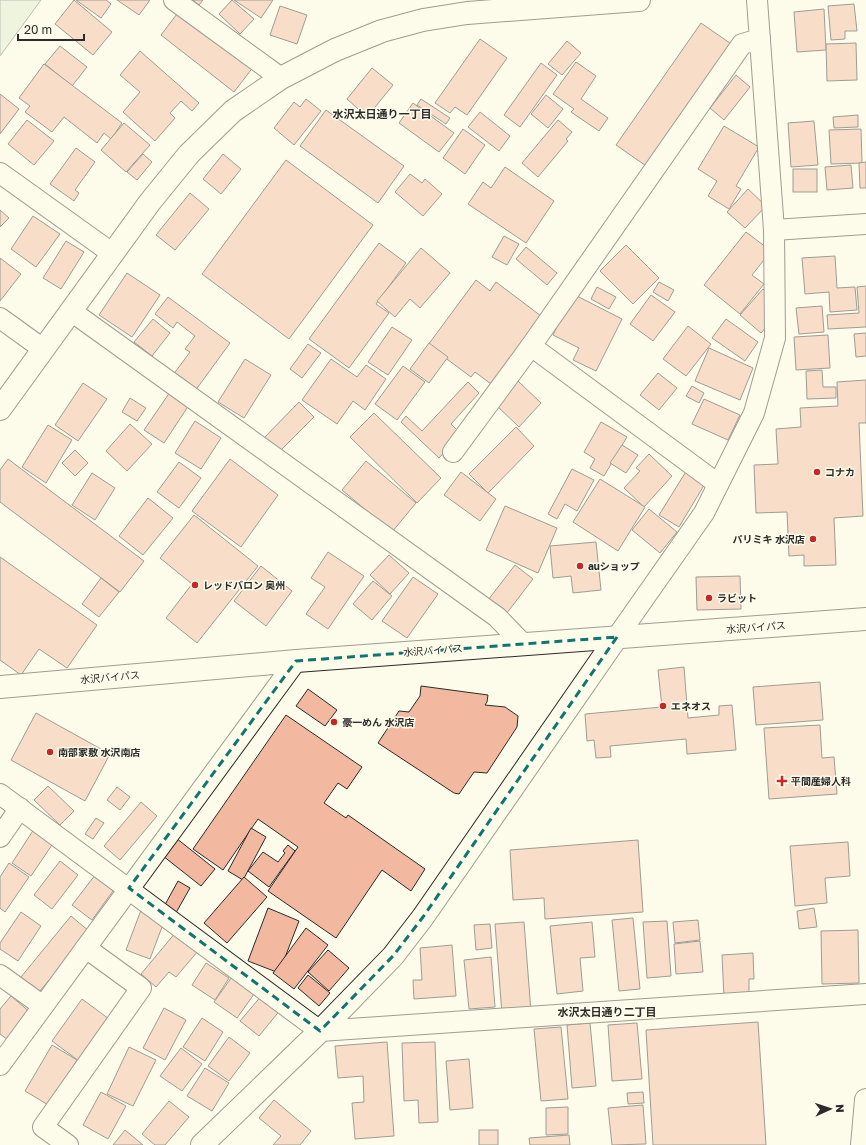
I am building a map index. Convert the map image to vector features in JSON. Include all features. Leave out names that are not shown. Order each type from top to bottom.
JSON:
[{"type":"main road","points":[[0,409],[150,202],[188,154],[233,111],[282,78],[335,50],[382,31],[423,20],[467,13],[639,0]]},
{"type":"main road","name":"水沢バイパス","points":[[0,687],[296,661],[866,619]]},
{"type":"main road","points":[[202,1145],[320,1031],[393,956],[424,918],[617,637]]},
{"type":"main road","points":[[862,1145],[866,1100]]},
{"type":"street","points":[[174,0],[282,78]]},
{"type":"street","points":[[617,637],[704,513],[754,413],[775,338],[774,230],[757,0]]},
{"type":"street","points":[[453,452],[531,346],[742,44],[760,39]]},
{"type":"street","points":[[0,173],[113,254]]},
{"type":"street","points":[[774,230],[866,224]]},
{"type":"street","points":[[71,311],[497,617],[523,644]]},
{"type":"street","points":[[0,318],[43,349]]},
{"type":"street","points":[[531,346],[718,484]]},
{"type":"street","points":[[0,1065],[296,661]]},
{"type":"street","points":[[0,794],[129,888],[320,1031],[866,994]]},
{"type":"street","points":[[0,837],[20,808]]},
{"type":"street","points":[[68,1145],[43,1127],[141,988],[86,948]]},
{"type":"street","points":[[0,975],[43,1006]]},
{"type":"highlighted area","points":[[617,637],[423,917],[393,956],[320,1031],[129,888],[296,661]]},
{"type":"green space","points":[[0,0],[41,0],[0,56]]},
{"type":"building","points":[[74,0],[112,32],[93,55],[55,24]]},
{"type":"building","points":[[76,0],[106,0],[111,4],[101,18]]},
{"type":"building","points":[[117,0],[150,0],[139,15]]},
{"type":"building","points":[[193,0],[203,0],[199,5]]},
{"type":"building","points":[[232,0],[254,19],[240,34],[219,14]]},
{"type":"building","points":[[234,0],[273,0],[261,18]]},
{"type":"building","points":[[854,4],[857,31],[845,31],[845,39],[831,40],[828,6]]},
{"type":"building","points":[[280,6],[307,15],[297,44],[270,35]]},
{"type":"building","points":[[824,9],[826,50],[797,52],[794,12]]},
{"type":"building","points":[[180,10],[254,66],[234,92],[161,35]]},
{"type":"building","points":[[701,23],[737,48],[652,170],[616,145]]},
{"type":"building","points":[[480,39],[507,58],[467,115],[455,107],[450,113],[435,103]]},
{"type":"building","points":[[567,41],[581,53],[562,75],[548,64]]},
{"type":"building","points":[[856,43],[857,80],[827,81],[826,44]]},
{"type":"building","points":[[60,46],[87,67],[72,86],[45,64]]},
{"type":"building","points":[[140,51],[199,103],[192,111],[181,101],[170,113],[175,118],[155,141],[123,112],[140,92],[120,75]]},
{"type":"building","points":[[576,62],[596,76],[581,99],[608,118],[599,131],[571,112],[574,109],[553,94]]},
{"type":"building","points":[[541,63],[557,75],[520,127],[504,115]]},
{"type":"building","points":[[44,64],[122,123],[111,139],[104,133],[97,143],[64,117],[52,132],[25,112],[30,106],[19,98]]},
{"type":"building","points":[[372,68],[393,85],[367,117],[347,99]]},
{"type":"building","points":[[736,75],[750,87],[724,120],[710,108]]},
{"type":"building","points":[[0,94],[19,109],[0,134]]},
{"type":"building","points":[[546,95],[563,109],[548,128],[531,114]]},
{"type":"building","points":[[306,99],[321,111],[294,145],[274,128],[294,102],[300,107]]},
{"type":"building","points":[[421,99],[450,118],[446,124],[417,105]]},
{"type":"building","points":[[413,103],[454,133],[439,152],[399,123]]},
{"type":"building","points":[[326,110],[404,166],[378,203],[300,146]]},
{"type":"building","points":[[480,112],[510,136],[499,151],[468,127]]},
{"type":"building","points":[[858,115],[858,127],[834,128],[833,117]]},
{"type":"building","points":[[27,120],[54,141],[34,165],[8,144]]},
{"type":"building","points":[[558,120],[572,132],[566,139],[568,141],[538,177],[522,163]]},
{"type":"building","points":[[814,121],[818,165],[791,167],[788,123]]},
{"type":"building","points":[[124,123],[150,145],[126,172],[101,150]]},
{"type":"building","points":[[724,126],[759,147],[736,186],[741,189],[729,209],[708,196],[717,181],[698,169]]},
{"type":"building","points":[[463,129],[485,145],[465,174],[443,158]]},
{"type":"building","points":[[861,129],[862,163],[831,164],[829,130]]},
{"type":"building","points":[[76,148],[95,162],[75,190],[79,193],[74,201],[50,184]]},
{"type":"building","points":[[143,154],[152,162],[137,180],[127,172]]},
{"type":"building","points":[[223,154],[241,169],[221,194],[203,179]]},
{"type":"building","points":[[286,160],[373,225],[289,339],[202,274]]},
{"type":"building","points":[[866,162],[866,188],[860,188],[859,163]]},
{"type":"building","points":[[851,165],[853,188],[827,190],[825,167]]},
{"type":"building","points":[[505,167],[554,201],[526,243],[468,204],[483,182],[491,188]]},
{"type":"building","points":[[793,169],[817,169],[817,192],[793,192]]},
{"type":"building","points":[[410,174],[422,183],[425,179],[442,194],[423,216],[395,192]]},
{"type":"building","points":[[748,189],[766,206],[745,228],[727,212]]},
{"type":"building","points":[[190,193],[209,209],[175,250],[156,235]]},
{"type":"building","points":[[0,210],[9,218],[0,227]]},
{"type":"building","points":[[33,216],[60,234],[36,267],[11,249]]},
{"type":"building","points":[[746,232],[771,251],[752,275],[764,284],[740,314],[704,285]]},
{"type":"building","points":[[504,236],[519,244],[507,265],[492,257]]},
{"type":"building","points":[[66,241],[84,252],[61,289],[43,278]]},
{"type":"building","points":[[379,243],[406,263],[376,304],[389,313],[349,368],[309,339]]},
{"type":"building","points":[[626,245],[659,278],[633,304],[600,271]]},
{"type":"building","points":[[526,247],[557,273],[547,285],[516,259]]},
{"type":"building","points":[[421,248],[450,273],[420,308],[410,299],[395,317],[377,301]]},
{"type":"building","points":[[835,256],[837,288],[855,287],[857,310],[830,312],[829,292],[805,294],[802,258]]},
{"type":"building","points":[[0,258],[21,274],[0,301]]},
{"type":"building","points":[[127,273],[160,295],[132,337],[99,315]]},
{"type":"building","points":[[476,280],[490,291],[496,282],[549,322],[499,390],[475,372],[471,377],[428,345]]},
{"type":"building","points":[[659,282],[674,290],[668,301],[653,292]]},
{"type":"building","points":[[866,286],[866,327],[828,329],[827,315],[859,313],[857,287]]},
{"type":"building","points":[[597,287],[616,297],[609,309],[591,299]]},
{"type":"building","points":[[763,289],[775,300],[773,319],[761,333],[740,315]]},
{"type":"building","points":[[573,294],[622,319],[596,371],[573,360],[579,348],[553,335]]},
{"type":"building","points":[[651,295],[675,312],[653,341],[630,324]]},
{"type":"building","points":[[168,297],[230,343],[195,391],[173,375],[190,352],[185,349],[195,336],[177,322],[173,328],[155,314]]},
{"type":"building","points":[[822,306],[824,332],[799,334],[796,308]]},
{"type":"building","points":[[153,319],[170,333],[152,356],[134,342]]},
{"type":"building","points":[[726,319],[758,342],[745,361],[712,338]]},
{"type":"building","points":[[688,326],[711,344],[686,376],[663,359]]},
{"type":"building","points":[[392,327],[412,340],[388,375],[368,362]]},
{"type":"building","points":[[866,333],[866,356],[856,357],[854,334]]},
{"type":"building","points":[[828,335],[830,368],[796,370],[794,337]]},
{"type":"building","points":[[429,343],[448,357],[429,383],[410,369]]},
{"type":"building","points":[[308,344],[321,353],[302,378],[290,369]]},
{"type":"building","points":[[709,348],[753,368],[740,400],[695,381]]},
{"type":"building","points":[[245,359],[271,375],[244,418],[218,402]]},
{"type":"building","points":[[331,359],[357,377],[366,365],[386,379],[365,410],[353,401],[337,424],[302,400]]},
{"type":"building","points":[[403,366],[425,382],[397,420],[375,404]]},
{"type":"building","points":[[822,370],[823,387],[836,387],[836,398],[807,399],[806,371]]},
{"type":"building","points":[[658,373],[677,388],[659,410],[640,395]]},
{"type":"building","points":[[866,380],[866,423],[859,423],[863,516],[834,518],[836,565],[804,566],[804,555],[789,556],[787,512],[756,513],[754,465],[778,464],[776,429],[801,427],[800,408],[838,406],[837,382]]},
{"type":"building","points":[[518,381],[541,403],[519,427],[495,404]]},
{"type":"building","points":[[468,382],[479,393],[451,424],[461,434],[439,458],[401,422],[406,416],[422,431]]},
{"type":"building","points":[[83,383],[107,399],[78,441],[55,425]]},
{"type":"building","points":[[692,386],[704,393],[699,403],[686,396]]},
{"type":"building","points":[[170,392],[189,405],[164,443],[144,430]]},
{"type":"building","points":[[130,398],[146,408],[137,421],[122,412]]},
{"type":"building","points":[[704,399],[740,415],[728,440],[692,424]]},
{"type":"building","points":[[299,402],[314,417],[278,453],[263,439]]},
{"type":"building","points":[[374,413],[441,478],[417,503],[350,437]]},
{"type":"building","points":[[195,421],[221,438],[201,469],[175,453]]},
{"type":"building","points":[[601,422],[627,437],[604,476],[590,468],[595,459],[584,452]]},
{"type":"building","points":[[130,424],[152,444],[127,471],[106,451]]},
{"type":"building","points":[[48,425],[72,440],[46,483],[22,467]]},
{"type":"building","points":[[516,427],[534,446],[488,493],[469,474]]},
{"type":"building","points":[[622,445],[638,455],[626,473],[610,463]]},
{"type":"building","points":[[75,450],[88,463],[75,476],[62,463]]},
{"type":"building","points":[[649,454],[672,476],[644,507],[624,488],[640,471],[636,468]]},
{"type":"building","points":[[8,459],[144,561],[120,592],[0,502],[0,470]]},
{"type":"building","points":[[230,459],[278,495],[241,547],[192,511]]},
{"type":"building","points":[[366,461],[416,503],[392,532],[342,490]]},
{"type":"building","points":[[179,462],[201,478],[179,508],[157,492]]},
{"type":"building","points":[[572,469],[594,480],[577,511],[565,504],[557,519],[548,514]]},
{"type":"building","points":[[687,470],[706,482],[679,527],[659,515]]},
{"type":"building","points":[[461,472],[496,499],[480,521],[444,495]]},
{"type":"building","points":[[92,473],[115,488],[95,520],[72,505]]},
{"type":"building","points":[[600,479],[645,507],[618,551],[573,522]]},
{"type":"building","points":[[148,498],[173,518],[143,555],[119,536]]},
{"type":"building","points":[[505,506],[557,528],[538,573],[486,550]]},
{"type":"building","points":[[649,509],[677,532],[660,553],[632,530]]},
{"type":"building","points":[[194,515],[258,566],[197,643],[166,618],[192,584],[160,558]]},
{"type":"building","points":[[596,542],[601,590],[573,593],[571,576],[553,578],[550,546]]},
{"type":"building","points":[[328,552],[364,576],[328,629],[306,614],[325,587],[311,578]]},
{"type":"building","points":[[389,555],[409,573],[390,594],[370,575]]},
{"type":"building","points":[[0,557],[97,625],[67,668],[39,649],[21,675],[0,660]]},
{"type":"building","points":[[515,565],[533,579],[503,618],[485,604]]},
{"type":"building","points":[[261,566],[292,591],[266,626],[234,601]]},
{"type":"building","points":[[740,576],[741,609],[697,610],[696,577]]},
{"type":"building","points":[[413,577],[438,594],[407,638],[382,621]]},
{"type":"building","points":[[101,578],[119,592],[99,617],[82,604]]},
{"type":"building","points":[[373,581],[392,596],[372,620],[353,604]]},
{"type":"building","points":[[684,667],[688,718],[719,715],[719,706],[732,705],[736,750],[687,754],[686,739],[610,746],[611,757],[596,758],[594,740],[587,741],[585,714],[662,707],[658,670]]},
{"type":"building","points":[[820,682],[823,720],[756,725],[753,687]]},
{"type":"building","points":[[421,686],[488,695],[485,705],[505,707],[518,716],[517,727],[487,773],[474,772],[459,794],[454,793],[378,743],[399,711],[409,712],[420,696]]},
{"type":"building","points":[[308,689],[337,710],[325,726],[296,706]]},
{"type":"building","points":[[36,713],[110,754],[85,801],[11,760]]},
{"type":"building","points":[[286,715],[362,767],[347,789],[338,783],[324,803],[346,818],[348,815],[425,869],[411,891],[382,870],[336,938],[268,891],[298,847],[258,819],[223,870],[193,849]]},
{"type":"building","points":[[820,725],[822,758],[834,757],[837,794],[769,799],[764,728]]},
{"type":"building","points":[[48,786],[74,811],[60,825],[34,800]]},
{"type":"building","points":[[117,787],[130,797],[120,810],[107,800]]},
{"type":"building","points":[[141,802],[157,816],[120,860],[104,846]]},
{"type":"building","points":[[96,818],[104,823],[93,839],[85,834]]},
{"type":"building","points":[[36,826],[56,839],[31,876],[12,863]]},
{"type":"building","points":[[251,828],[266,837],[243,880],[228,871]]},
{"type":"building","points":[[176,838],[215,869],[201,886],[163,856]]},
{"type":"building","points":[[638,840],[643,912],[545,919],[544,898],[513,900],[510,850]]},
{"type":"building","points":[[848,842],[850,876],[825,878],[827,903],[795,906],[790,846]]},
{"type":"building","points":[[288,845],[295,851],[269,887],[248,871],[263,852],[278,862],[285,853],[283,851]]},
{"type":"building","points":[[60,861],[78,875],[52,909],[34,895]]},
{"type":"building","points":[[9,863],[29,877],[5,912],[0,908],[0,877]]},
{"type":"building","points":[[99,870],[118,884],[92,920],[72,905]]},
{"type":"building","points":[[244,877],[267,897],[227,943],[204,923]]},
{"type":"building","points":[[178,881],[190,888],[173,918],[161,912]]},
{"type":"building","points":[[268,908],[299,921],[279,973],[248,961]]},
{"type":"building","points":[[814,908],[817,927],[799,929],[797,911]]},
{"type":"building","points":[[141,910],[165,919],[150,959],[126,950]]},
{"type":"building","points":[[21,912],[41,926],[18,961],[0,949],[0,943]]},
{"type":"building","points":[[71,916],[90,932],[39,992],[21,977]]},
{"type":"building","points":[[633,918],[640,989],[619,991],[612,920]]},
{"type":"building","points":[[698,920],[700,940],[675,943],[673,922]]},
{"type":"building","points":[[667,921],[671,976],[647,978],[643,922]]},
{"type":"building","points":[[524,922],[531,1012],[502,1014],[495,924]]},
{"type":"building","points":[[592,922],[595,957],[580,958],[583,991],[557,994],[550,926]]},
{"type":"building","points":[[490,924],[492,948],[476,950],[474,925]]},
{"type":"building","points":[[306,928],[328,945],[294,989],[273,973]]},
{"type":"building","points":[[858,930],[859,983],[822,984],[821,931]]},
{"type":"building","points":[[176,932],[198,951],[176,977],[169,972],[156,987],[141,974]]},
{"type":"building","points":[[700,941],[703,972],[676,974],[674,944]]},
{"type":"building","points":[[452,945],[456,996],[414,999],[413,980],[422,980],[420,948]]},
{"type":"building","points":[[328,950],[349,968],[329,991],[308,972]]},
{"type":"building","points":[[753,953],[754,979],[749,979],[749,998],[724,998],[722,955]]},
{"type":"building","points":[[491,957],[495,1007],[469,1009],[464,960]]},
{"type":"building","points":[[206,963],[229,978],[215,1000],[192,985]]},
{"type":"building","points":[[234,974],[257,990],[237,1018],[214,1002]]},
{"type":"building","points":[[308,975],[330,993],[319,1006],[298,988]]},
{"type":"building","points":[[263,994],[281,1009],[259,1036],[240,1021]]},
{"type":"building","points":[[11,996],[31,1013],[8,1040],[0,1034],[0,1009]]},
{"type":"building","points":[[82,999],[109,1019],[79,1061],[52,1041]]},
{"type":"building","points":[[164,1008],[186,1020],[165,1060],[143,1048]]},
{"type":"building","points":[[202,1018],[223,1032],[205,1061],[183,1047]]},
{"type":"building","points":[[758,1022],[766,1145],[653,1145],[646,1030]]},
{"type":"building","points":[[590,1023],[596,1086],[572,1088],[567,1025]]},
{"type":"building","points":[[637,1023],[642,1079],[612,1081],[608,1025]]},
{"type":"building","points":[[561,1027],[568,1099],[541,1101],[534,1029]]},
{"type":"building","points":[[229,1037],[250,1053],[229,1081],[208,1066]]},
{"type":"building","points":[[387,1042],[394,1136],[355,1139],[352,1103],[364,1102],[363,1076],[338,1078],[335,1046]]},
{"type":"building","points":[[435,1042],[438,1122],[419,1123],[418,1100],[404,1101],[402,1043]]},
{"type":"building","points":[[52,1045],[77,1060],[50,1106],[25,1091]]},
{"type":"building","points":[[129,1047],[156,1060],[133,1106],[107,1094]]},
{"type":"building","points":[[181,1048],[202,1064],[182,1091],[160,1076]]},
{"type":"building","points":[[469,1059],[473,1108],[450,1110],[446,1061]]},
{"type":"building","points":[[205,1068],[229,1083],[212,1111],[187,1096]]},
{"type":"building","points":[[101,1092],[126,1106],[108,1139],[83,1125]]},
{"type":"building","points":[[643,1092],[644,1103],[628,1104],[627,1093]]},
{"type":"building","points":[[274,1100],[311,1131],[300,1145],[273,1145],[281,1136],[259,1118]]},
{"type":"building","points":[[169,1101],[189,1117],[165,1145],[155,1145],[142,1134]]},
{"type":"building","points":[[643,1105],[646,1144],[612,1145],[608,1108]]},
{"type":"building","points":[[568,1107],[568,1134],[546,1135],[546,1108]]},
{"type":"building","points":[[125,1130],[143,1145],[113,1145]]},
{"type":"building","points":[[479,1130],[498,1130],[498,1145],[479,1145]]},
{"type":"building","points":[[569,1135],[570,1145],[530,1145],[529,1138]]},
{"type":"place","name":"コナカ","points":[[817,472]]},
{"type":"place","name":"パリミキ 水沢店","points":[[813,539]]},
{"type":"place","name":"auショップ","points":[[580,566]]},
{"type":"place","name":"レッドバロン 奥州","points":[[195,585]]},
{"type":"place","name":"ラビット","points":[[709,598]]},
{"type":"place","name":"エネオス","points":[[663,706]]},
{"type":"place","name":"豪一めん 水沢店","points":[[334,722]]},
{"type":"place","name":"南部家敷 水沢南店","points":[[50,752]]},
{"type":"place","name":"平間産婦人科","points":[[782,781]]},
{"type":"district","name":"水沢太日通り一丁目","points":[[382,114]]},
{"type":"district","name":"水沢太日通り二丁目","points":[[607,1012]]}]
